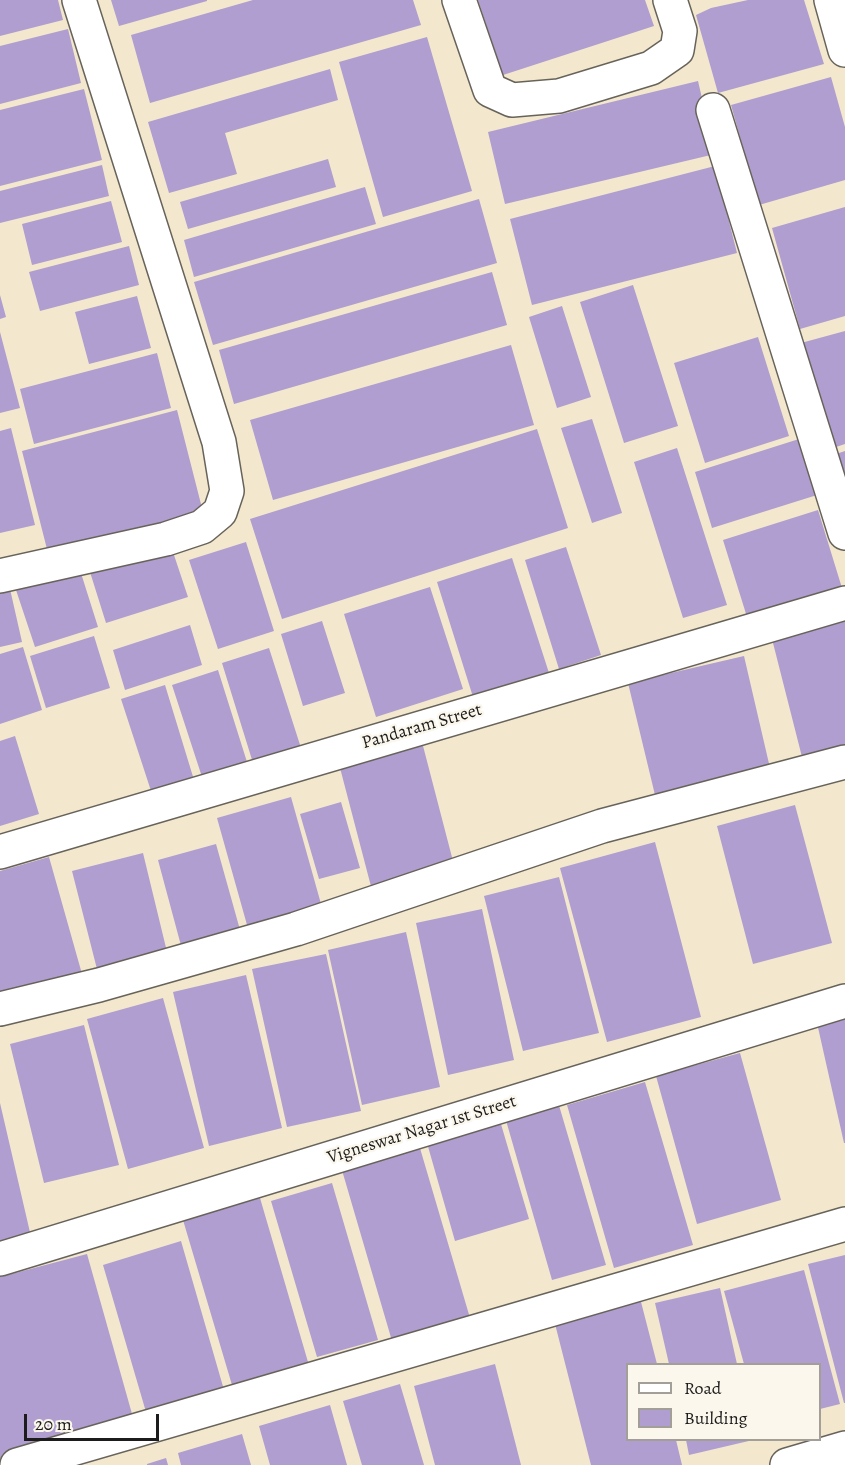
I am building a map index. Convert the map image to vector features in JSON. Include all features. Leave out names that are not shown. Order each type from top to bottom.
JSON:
[{"type":"street","points":[[0,576],[166,539],[202,527],[220,512],[227,490],[219,442],[80,0]]},
{"type":"street","points":[[459,0],[490,90],[512,100],[559,96],[651,68],[677,50],[680,31],[670,0]]},
{"type":"street","points":[[831,0],[845,50]]},
{"type":"street","points":[[713,110],[845,533]]},
{"type":"street","name":"Pandaram Street","points":[[0,852],[845,603]]},
{"type":"street","points":[[0,1009],[99,985],[296,929],[602,825],[845,762]]},
{"type":"street","name":"Vigneswar Nagar 1st Street","points":[[0,1259],[845,1001]]},
{"type":"street","points":[[17,1465],[60,1459],[845,1224]]},
{"type":"street","points":[[787,1465],[845,1448]]},
{"type":"building","points":[[0,0],[58,0],[63,20],[0,36]]},
{"type":"building","points":[[111,0],[207,0],[207,1],[119,26]]},
{"type":"building","points":[[253,0],[413,0],[421,25],[150,103],[131,35]]},
{"type":"building","points":[[478,0],[645,0],[654,26],[503,75]]},
{"type":"building","points":[[748,0],[804,0],[824,64],[718,93],[696,15],[711,8]]},
{"type":"building","points":[[68,29],[81,83],[0,104],[0,46]]},
{"type":"building","points":[[427,37],[472,191],[383,217],[339,62]]},
{"type":"building","points":[[330,69],[338,100],[225,133],[237,174],[169,193],[148,122]]},
{"type":"building","points":[[831,77],[845,127],[845,180],[759,205],[731,105]]},
{"type":"building","points":[[698,81],[715,154],[505,204],[488,132]]},
{"type":"building","points":[[84,89],[102,160],[0,186],[0,110]]},
{"type":"building","points":[[328,159],[336,187],[188,229],[180,202]]},
{"type":"building","points":[[102,165],[109,196],[0,223],[0,191]]},
{"type":"building","points":[[715,166],[737,253],[532,305],[510,219]]},
{"type":"building","points":[[365,187],[376,224],[194,277],[184,240]]},
{"type":"building","points":[[479,199],[497,263],[213,345],[194,282]]},
{"type":"building","points":[[111,201],[122,242],[32,265],[22,224]]},
{"type":"building","points":[[845,207],[845,316],[800,329],[772,228]]},
{"type":"building","points":[[129,246],[139,285],[40,311],[29,272]]},
{"type":"building","points":[[492,272],[507,325],[234,404],[219,350]]},
{"type":"building","points":[[633,285],[678,426],[624,443],[580,302]]},
{"type":"building","points":[[0,295],[6,317],[0,319]]},
{"type":"building","points":[[137,296],[151,348],[89,364],[75,312]]},
{"type":"building","points":[[562,306],[591,397],[557,408],[529,317]]},
{"type":"building","points":[[845,331],[845,444],[830,449],[801,343]]},
{"type":"building","points":[[0,332],[20,408],[0,413]]},
{"type":"building","points":[[758,337],[789,436],[705,463],[674,363]]},
{"type":"building","points":[[511,345],[534,425],[273,500],[250,420]]},
{"type":"building","points":[[157,353],[171,408],[34,444],[20,389]]},
{"type":"building","points":[[177,410],[203,512],[48,553],[22,451]]},
{"type":"building","points":[[592,419],[622,513],[592,523],[561,428]]},
{"type":"building","points":[[11,428],[35,525],[0,533],[0,431]]},
{"type":"building","points":[[537,429],[568,528],[282,619],[250,519]]},
{"type":"building","points":[[799,439],[817,495],[712,528],[695,472]]},
{"type":"building","points":[[677,448],[727,605],[683,618],[634,462]]},
{"type":"building","points":[[845,451],[845,493],[833,455]]},
{"type":"building","points":[[818,510],[842,588],[747,617],[723,540]]},
{"type":"building","points":[[246,542],[274,631],[218,649],[189,560]]},
{"type":"building","points":[[171,546],[188,597],[106,623],[90,572]]},
{"type":"building","points":[[566,547],[601,655],[559,669],[525,560]]},
{"type":"building","points":[[512,558],[549,673],[473,697],[437,582]]},
{"type":"building","points":[[80,570],[98,627],[35,647],[16,590]]},
{"type":"building","points":[[430,587],[463,689],[376,717],[344,614]]},
{"type":"building","points":[[10,589],[22,642],[0,647],[0,591]]},
{"type":"building","points":[[845,619],[845,746],[802,757],[772,639]]},
{"type":"building","points":[[322,621],[345,693],[303,706],[281,634]]},
{"type":"building","points":[[190,625],[202,665],[125,690],[113,650]]},
{"type":"building","points":[[94,636],[110,688],[46,708],[30,656]]},
{"type":"building","points":[[23,647],[42,710],[0,724],[0,654]]},
{"type":"building","points":[[269,648],[301,748],[253,763],[222,663]]},
{"type":"building","points":[[744,656],[770,768],[655,795],[628,683]]},
{"type":"building","points":[[218,670],[247,762],[202,777],[172,685]]},
{"type":"building","points":[[165,685],[194,780],[152,794],[121,699]]},
{"type":"building","points":[[15,736],[39,814],[0,826],[0,741]]},
{"type":"building","points":[[422,742],[454,865],[373,894],[339,764]]},
{"type":"building","points":[[291,797],[323,911],[249,932],[217,818]]},
{"type":"building","points":[[341,802],[360,868],[319,879],[300,814]]},
{"type":"building","points":[[795,805],[832,943],[753,964],[717,826]]},
{"type":"building","points":[[655,842],[701,1017],[607,1042],[560,868]]},
{"type":"building","points":[[216,844],[242,937],[183,953],[158,860]]},
{"type":"building","points":[[143,853],[168,956],[98,973],[72,871]]},
{"type":"building","points":[[49,857],[82,974],[0,997],[0,871]]},
{"type":"building","points":[[559,877],[599,1033],[523,1051],[484,896]]},
{"type":"building","points":[[482,909],[514,1060],[448,1075],[416,923]]},
{"type":"building","points":[[406,932],[440,1087],[362,1105],[328,950]]},
{"type":"building","points":[[326,954],[361,1111],[287,1127],[252,969]]},
{"type":"building","points":[[246,975],[282,1128],[209,1146],[173,992]]},
{"type":"building","points":[[163,998],[204,1148],[128,1169],[87,1019]]},
{"type":"building","points":[[845,1017],[845,1143],[844,1143],[817,1023]]},
{"type":"building","points":[[84,1025],[119,1165],[44,1183],[10,1044]]},
{"type":"building","points":[[740,1053],[781,1200],[697,1224],[656,1076]]},
{"type":"building","points":[[645,1082],[693,1245],[614,1268],[567,1105]]},
{"type":"building","points":[[558,1102],[606,1265],[552,1280],[505,1117]]},
{"type":"building","points":[[0,1103],[32,1241],[0,1248]]},
{"type":"building","points":[[498,1114],[529,1219],[455,1241],[425,1136]]},
{"type":"building","points":[[417,1138],[470,1318],[392,1341],[339,1160]]},
{"type":"building","points":[[332,1183],[378,1340],[317,1357],[271,1201]]},
{"type":"building","points":[[260,1198],[308,1362],[232,1385],[183,1220]]},
{"type":"building","points":[[181,1241],[224,1390],[146,1412],[103,1265]]},
{"type":"building","points":[[87,1254],[134,1421],[0,1458],[0,1277]]},
{"type":"building","points":[[845,1255],[845,1403],[844,1403],[808,1264]]},
{"type":"building","points":[[804,1270],[840,1404],[821,1409],[821,1363],[744,1363],[724,1291]]},
{"type":"building","points":[[720,1288],[737,1363],[669,1363],[655,1303]]},
{"type":"building","points":[[640,1298],[657,1363],[626,1363],[626,1441],[676,1441],[682,1465],[591,1465],[554,1320]]},
{"type":"building","points":[[495,1364],[521,1465],[435,1465],[414,1386]]},
{"type":"building","points":[[400,1384],[424,1465],[362,1465],[343,1401]]},
{"type":"building","points":[[330,1405],[347,1465],[270,1465],[259,1426]]},
{"type":"building","points":[[242,1434],[251,1465],[181,1465],[178,1453]]},
{"type":"building","points":[[686,1441],[749,1441],[689,1455]]},
{"type":"building","points":[[166,1458],[168,1465],[147,1465],[147,1464]]}]
